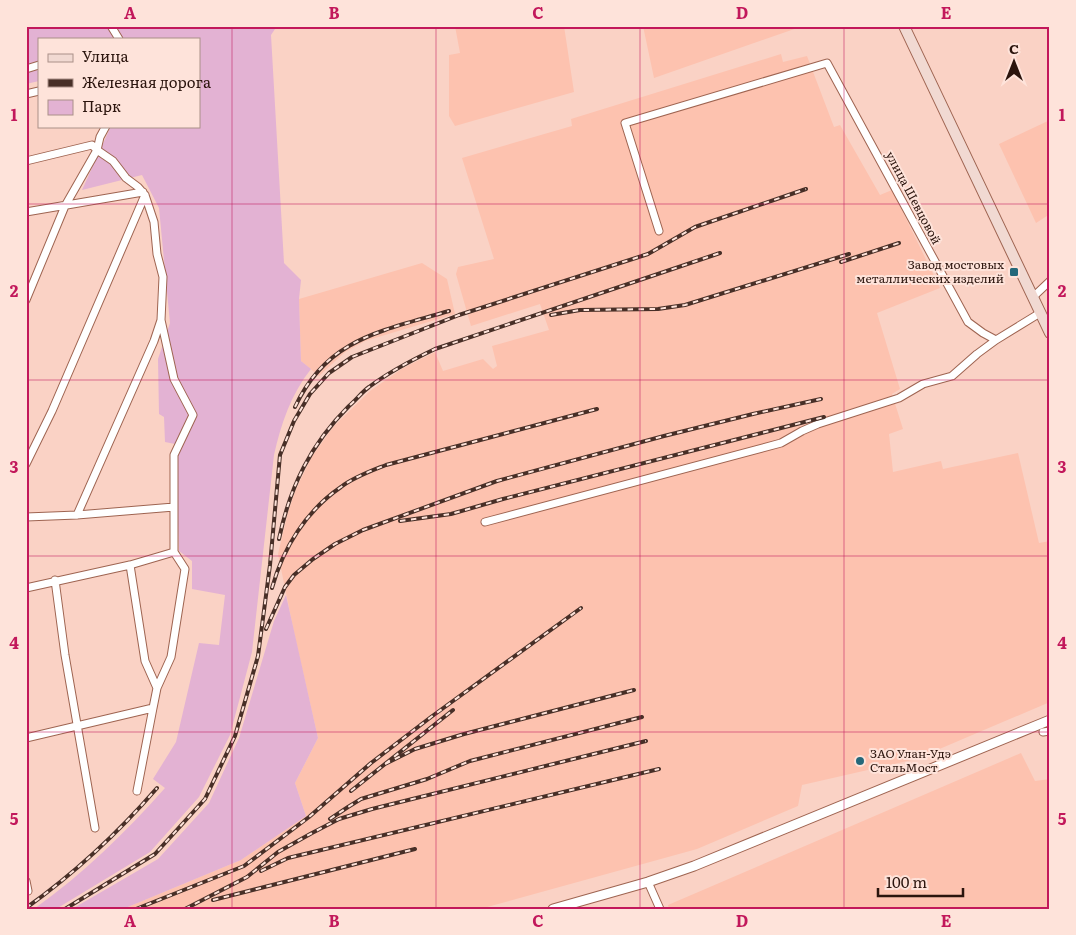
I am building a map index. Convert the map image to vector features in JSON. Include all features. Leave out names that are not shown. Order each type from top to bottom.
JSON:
[{"type":"main road","points":[[904,26],[1050,333]]},
{"type":"street","points":[[111,26],[118,38]]},
{"type":"street","name":"улица Шевцовой","points":[[659,231],[625,122],[827,64],[968,322],[996,340]]},
{"type":"street","points":[[26,69],[38,65]]},
{"type":"street","points":[[26,94],[38,90]]},
{"type":"street","points":[[26,300],[65,206],[97,150],[100,137],[105,128]]},
{"type":"street","points":[[26,161],[92,145],[113,161],[126,178],[144,193],[154,222],[157,254],[163,277],[161,320],[174,379],[193,415],[174,455],[174,552],[185,569],[170,657],[157,688],[137,791]]},
{"type":"street","points":[[26,212],[144,193]]},
{"type":"street","points":[[26,464],[52,411],[144,193]]},
{"type":"street","points":[[1033,297],[1050,281]]},
{"type":"street","points":[[485,522],[782,443],[818,424],[899,398],[923,384],[952,376],[996,340],[1040,313]]},
{"type":"street","points":[[77,515],[154,341],[161,320]]},
{"type":"street","points":[[26,517],[174,507]]},
{"type":"street","points":[[26,588],[55,580],[130,565],[174,552]]},
{"type":"street","points":[[130,565],[145,662],[157,688]]},
{"type":"street","points":[[55,580],[65,655],[95,828]]},
{"type":"street","points":[[26,738],[153,708]]},
{"type":"street","points":[[553,909],[648,882],[694,866],[1050,720]]},
{"type":"street","points":[[26,880],[28,890]]},
{"type":"street","points":[[648,882],[660,909]]},
{"type":"shaded area","points":[[455,26],[564,26],[574,92],[455,126],[449,116],[449,55],[460,53]]},
{"type":"shaded area","points":[[643,26],[803,26],[654,78]]},
{"type":"shaded area","points":[[781,54],[783,62],[807,56],[834,127],[840,125],[880,195],[892,190],[940,288],[877,313],[900,389],[892,394],[903,429],[889,434],[893,472],[941,461],[943,469],[1018,453],[1039,543],[1050,541],[1050,702],[916,759],[802,785],[798,806],[697,849],[480,909],[123,909],[241,860],[306,816],[295,783],[318,738],[278,554],[288,512],[296,489],[311,458],[333,427],[370,391],[403,368],[435,352],[443,371],[483,359],[493,369],[497,366],[492,346],[549,330],[540,304],[471,326],[456,274],[458,267],[494,259],[462,158],[572,126],[571,119]]},
{"type":"shaded area","points":[[1050,120],[1050,214],[1036,223],[999,144]]},
{"type":"shaded area","points":[[422,263],[447,279],[455,314],[365,341],[345,352],[319,376],[301,361],[299,299]]},
{"type":"shaded area","points":[[1021,753],[1035,781],[1050,779],[1050,909],[669,909],[668,905]]},
{"type":"green space","points":[[26,26],[277,26],[271,35],[284,263],[301,280],[299,299],[301,361],[311,369],[292,399],[274,455],[252,652],[230,735],[199,797],[150,852],[56,909],[34,909],[70,882],[103,852],[165,788],[153,779],[176,742],[199,643],[219,645],[225,595],[192,589],[192,561],[179,551],[175,444],[165,442],[164,417],[159,414],[158,359],[170,323],[159,208],[142,175],[82,190],[110,128],[200,128],[200,38],[38,38],[38,81],[26,84]]},
{"type":"green space","points":[[286,595],[318,738],[295,783],[306,816],[241,860],[123,909],[72,909],[158,859],[209,803],[239,738],[274,621]]},
{"type":"railway","points":[[65,909],[155,854],[205,799],[235,736],[258,656],[270,565],[280,455],[294,421],[310,394],[329,373],[352,357],[459,315],[648,254],[695,227],[806,189]]},
{"type":"railway","points":[[841,262],[899,243]]},
{"type":"railway","points":[[279,539],[289,501],[313,451],[349,406],[366,389],[385,376],[435,349],[720,253]]},
{"type":"railway","points":[[551,315],[580,310],[658,309],[685,305],[849,254]]},
{"type":"railway","points":[[295,407],[308,384],[323,366],[340,352],[379,332],[449,311]]},
{"type":"railway","points":[[266,629],[285,587],[294,575],[335,544],[363,530],[497,481],[664,436],[821,399]]},
{"type":"railway","points":[[272,588],[289,545],[307,519],[328,497],[351,480],[386,465],[597,409]]},
{"type":"railway","points":[[400,521],[451,514],[824,417]]},
{"type":"railway","points":[[136,909],[244,866],[309,817],[371,763],[431,717],[581,608]]},
{"type":"railway","points":[[385,764],[415,749],[464,734],[634,690]]},
{"type":"railway","points":[[351,791],[453,710]]},
{"type":"railway","points":[[330,819],[361,799],[427,779],[470,761],[642,717]]},
{"type":"railway","points":[[185,909],[247,877],[278,852],[339,819],[372,809],[646,741]]},
{"type":"railway","points":[[261,871],[288,858],[659,769]]},
{"type":"railway","points":[[26,908],[62,881],[95,852],[157,788]]},
{"type":"railway","points":[[213,900],[415,849]]},
{"type":"place","name":"Завод мостовых металлических изделий","points":[[1014,272]]},
{"type":"place","name":"ЗАО Улан-Удэ СтальМост","points":[[860,761]]}]
